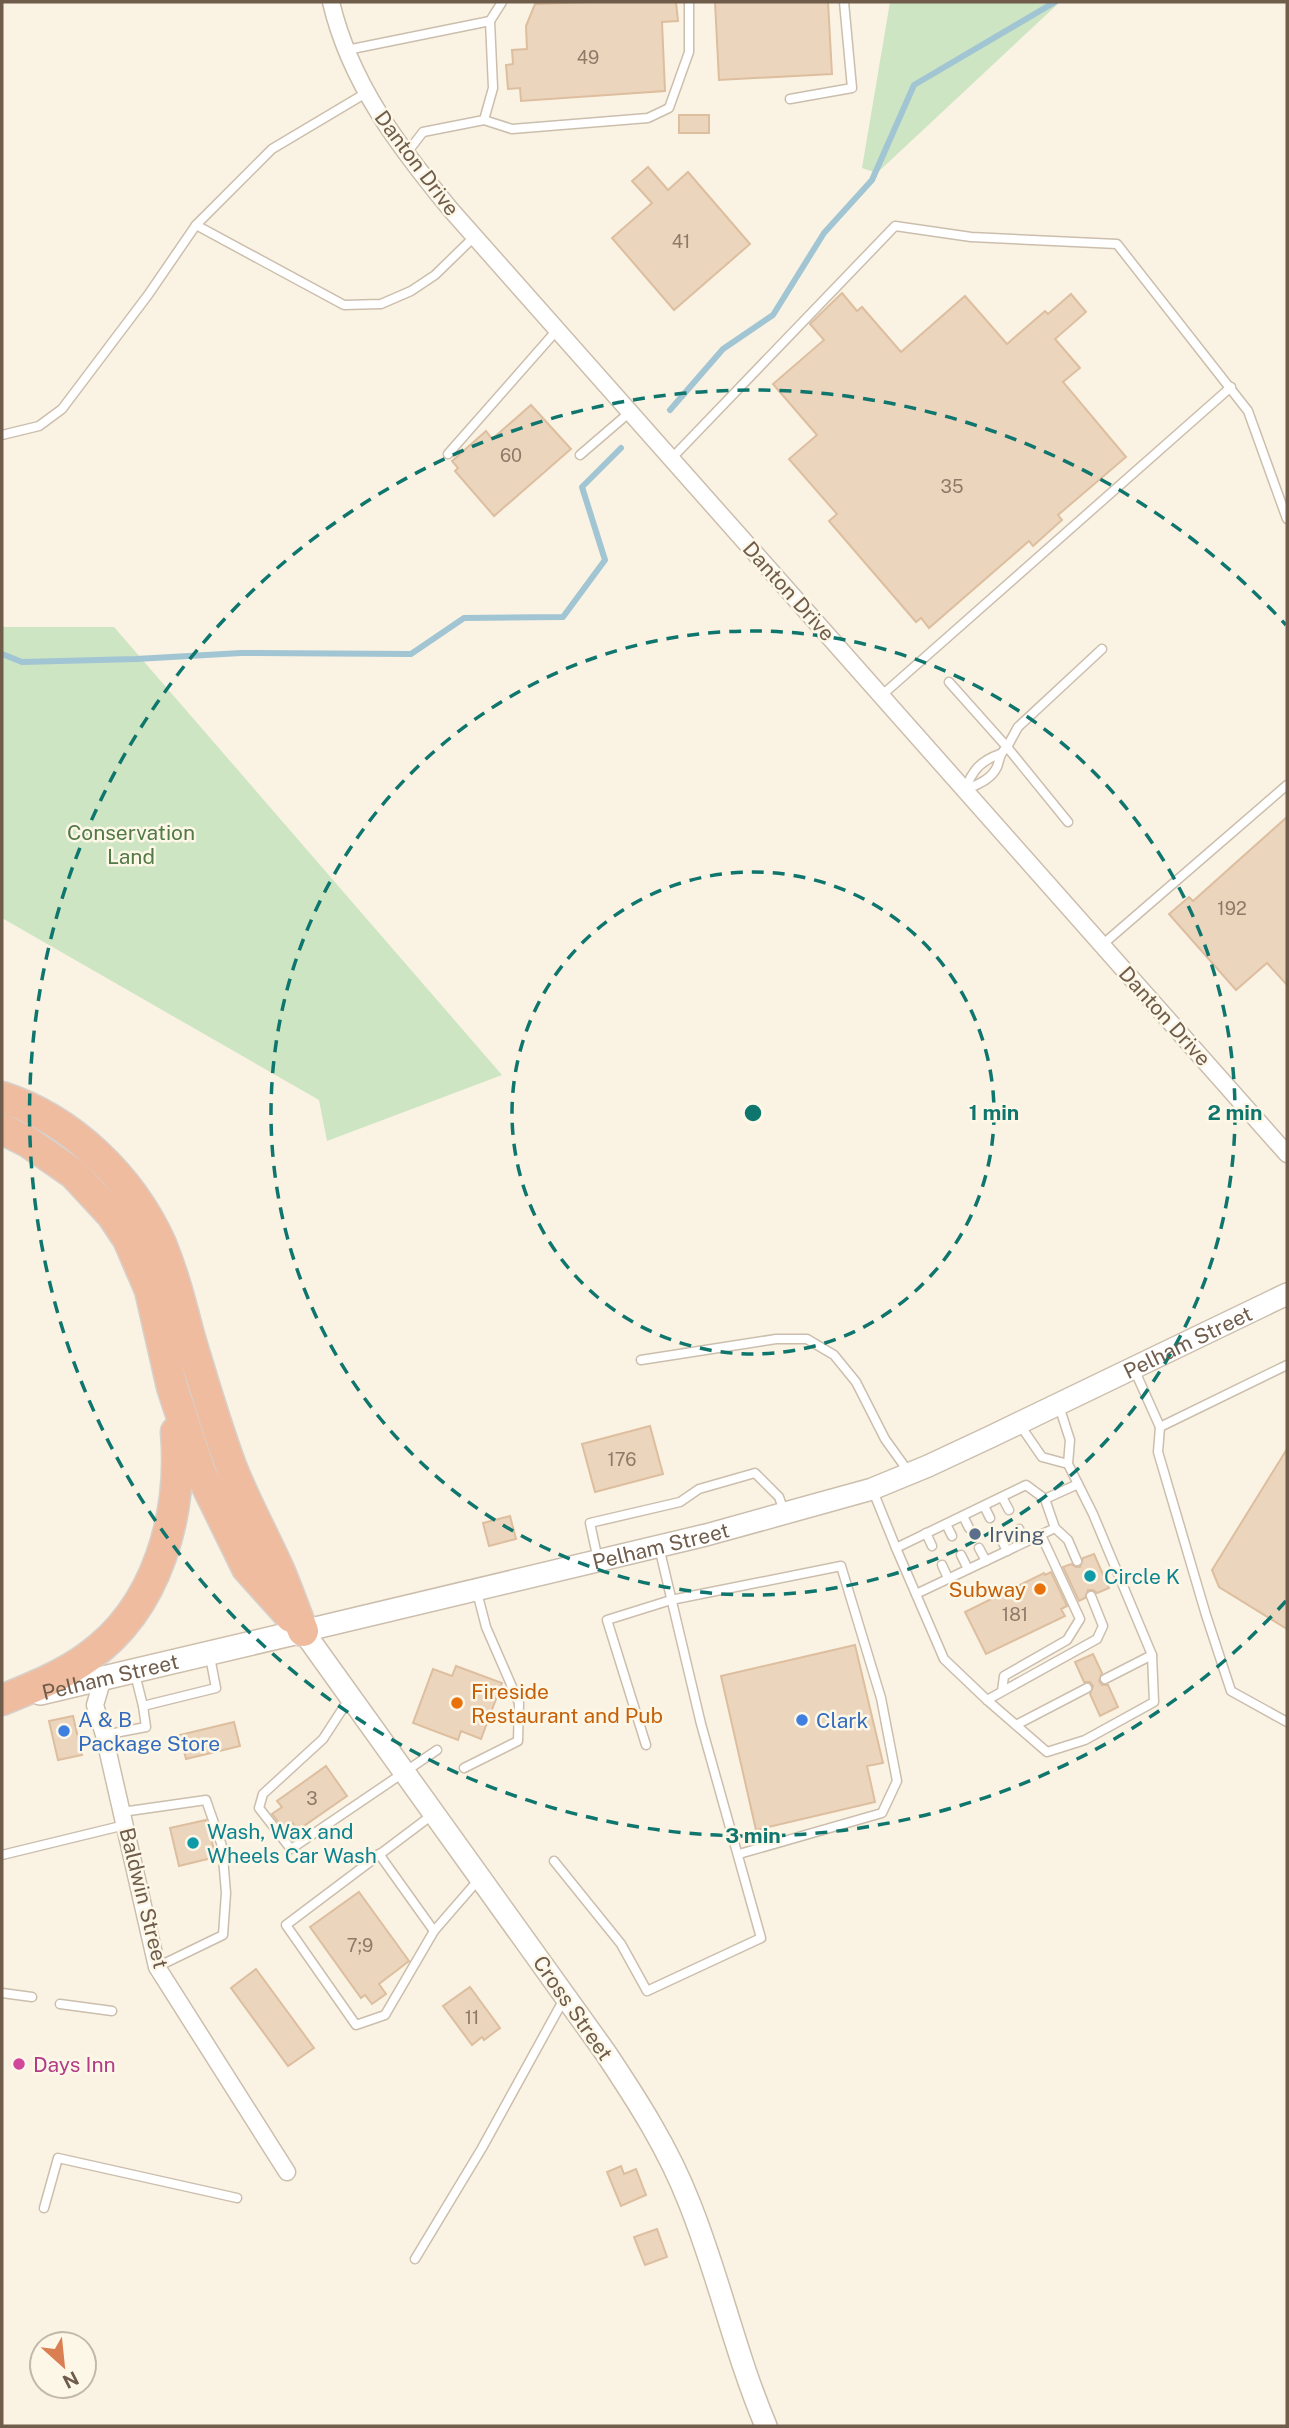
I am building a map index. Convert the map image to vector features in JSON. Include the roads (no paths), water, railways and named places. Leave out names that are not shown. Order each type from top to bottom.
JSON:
[{"type":"highway","points":[[2,1097],[40,1113],[77,1137],[113,1170],[138,1202],[169,1267],[231,1466],[280,1572],[303,1631]]},
{"type":"highway","points":[[2,1129],[28,1142],[74,1174],[118,1223],[141,1264],[150,1290],[172,1387],[200,1472],[247,1568],[303,1631]]},
{"type":"highway","points":[[2,1702],[67,1671],[105,1644],[121,1628],[150,1581],[170,1528],[178,1474],[172,1387]]},
{"type":"main road","name":"Pelham Street","points":[[2,1702],[303,1631]]},
{"type":"street","name":"Danton Drive","points":[[335,5],[347,50],[380,117],[406,154],[474,237],[1287,1154]]},
{"type":"street","name":"Pelham Street","points":[[303,1631],[659,1547],[872,1489],[910,1474],[1287,1293]]},
{"type":"street","name":"Cross Street","points":[[303,1631],[637,2100],[677,2175],[702,2235],[743,2367],[766,2426]]},
{"type":"street","name":"Baldwin Street","points":[[103,1678],[94,1705],[104,1735],[157,1966],[287,2172]]},
{"type":"lane","points":[[484,120],[493,88],[490,21],[502,2]]},
{"type":"lane","points":[[406,154],[423,132],[484,120],[512,129],[648,118],[668,108],[689,52],[690,2]]},
{"type":"lane","points":[[790,99],[852,89],[844,2]]},
{"type":"lane","points":[[347,50],[490,21]]},
{"type":"lane","points":[[2,435],[39,426],[62,409],[148,295],[196,225],[272,149],[366,93]]},
{"type":"lane","points":[[196,225],[344,305],[381,304],[411,291],[435,275],[474,237]]},
{"type":"lane","points":[[671,459],[895,226],[971,237],[1117,244],[1248,411],[1287,519]]},
{"type":"lane","points":[[448,454],[558,330]]},
{"type":"lane","points":[[881,696],[1230,387]]},
{"type":"lane","points":[[580,455],[630,412]]},
{"type":"lane","points":[[965,790],[982,783],[996,769],[1003,751],[1018,727],[1101,649]]},
{"type":"lane","points":[[949,682],[1003,751],[1068,822]]},
{"type":"lane","points":[[965,790],[972,771],[986,758],[1003,751]]},
{"type":"lane","points":[[1102,945],[1287,785]]},
{"type":"lane","points":[[641,1360],[776,1339],[807,1339],[834,1355],[856,1382],[885,1439],[910,1474]]},
{"type":"lane","points":[[1160,1427],[1287,1365]]},
{"type":"lane","points":[[1133,1368],[1160,1427],[1158,1452],[1231,1691],[1287,1722]]},
{"type":"lane","points":[[872,1489],[944,1659],[1047,1752],[1085,1740],[1154,1702],[1152,1655],[1093,1514],[1068,1464],[1070,1440],[1058,1403]]},
{"type":"lane","points":[[1018,1422],[1042,1457],[1068,1464]]},
{"type":"lane","points":[[598,1561],[590,1523],[680,1502],[699,1489],[755,1473],[779,1497],[786,1514]]},
{"type":"lane","points":[[896,1548],[1026,1485],[1045,1499],[1055,1528],[1068,1540],[1077,1561]]},
{"type":"lane","points":[[1045,1499],[1078,1485]]},
{"type":"lane","points":[[1002,1497],[1009,1510]]},
{"type":"lane","points":[[984,1506],[990,1518]]},
{"type":"lane","points":[[964,1516],[969,1528]]},
{"type":"lane","points":[[946,1524],[952,1536]]},
{"type":"lane","points":[[916,1594],[1055,1528]]},
{"type":"lane","points":[[1019,1529],[1025,1542]]},
{"type":"lane","points":[[926,1533],[932,1546]]},
{"type":"lane","points":[[1002,1691],[1004,1676],[1068,1640],[1080,1619],[1041,1535]]},
{"type":"lane","points":[[1000,1537],[1007,1551]]},
{"type":"lane","points":[[554,1861],[621,1944],[647,1991],[761,1938],[701,1724],[659,1547]]},
{"type":"lane","points":[[979,1548],[986,1561]]},
{"type":"lane","points":[[961,1555],[968,1569]]},
{"type":"lane","points":[[942,1565],[948,1578]]},
{"type":"lane","points":[[646,1745],[607,1620],[671,1600],[841,1566],[881,1698],[897,1782],[882,1813],[739,1854]]},
{"type":"lane","points":[[464,1768],[518,1741],[519,1703],[486,1627],[477,1590]]},
{"type":"lane","points":[[987,1700],[1097,1640],[1102,1626],[1091,1595]]},
{"type":"lane","points":[[142,1706],[216,1688],[209,1653]]},
{"type":"lane","points":[[1105,1679],[1152,1655]]},
{"type":"lane","points":[[104,1735],[146,1727],[134,1671]]},
{"type":"lane","points":[[1016,1725],[1087,1688]]},
{"type":"lane","points":[[350,1697],[323,1738],[263,1794],[259,1808],[291,1849],[437,1750]]},
{"type":"lane","points":[[2,1855],[123,1819],[206,1800],[222,1846],[226,1893],[223,1935],[157,1966]]},
{"type":"lane","points":[[434,1814],[286,1925],[356,2025],[385,2015],[434,1931],[480,1878]]},
{"type":"lane","points":[[379,1854],[434,1931]]},
{"type":"lane","points":[[2,1993],[32,1997]]},
{"type":"lane","points":[[415,2259],[482,2148],[565,1996]]},
{"type":"lane","points":[[60,2004],[112,2011]]},
{"type":"lane","points":[[44,2208],[58,2158],[237,2198]]},
{"type":"waterway","points":[[670,410],[723,349],[773,315],[824,233],[872,180],[914,85],[1055,2]]},
{"type":"waterway","points":[[2,654],[22,662],[241,653],[411,654],[464,618],[563,617],[605,560],[582,487],[621,448]]},
{"type":"place","name":"Irving","points":[[975,1534]]},
{"type":"place","name":"Circle K","points":[[1090,1576]]},
{"type":"place","name":"Subway","points":[[1040,1589]]},
{"type":"place","name":"Fireside Restaurant and Pub","points":[[457,1703]]},
{"type":"place","name":"Clark","points":[[802,1720]]},
{"type":"place","name":"A & B Package Store","points":[[64,1731]]},
{"type":"place","name":"Wash, Wax and Wheels Car Wash","points":[[193,1843]]},
{"type":"place","name":"Days Inn","points":[[19,2064]]},
{"type":"park label","name":"Conservation Land","points":[[131,844]]}]
